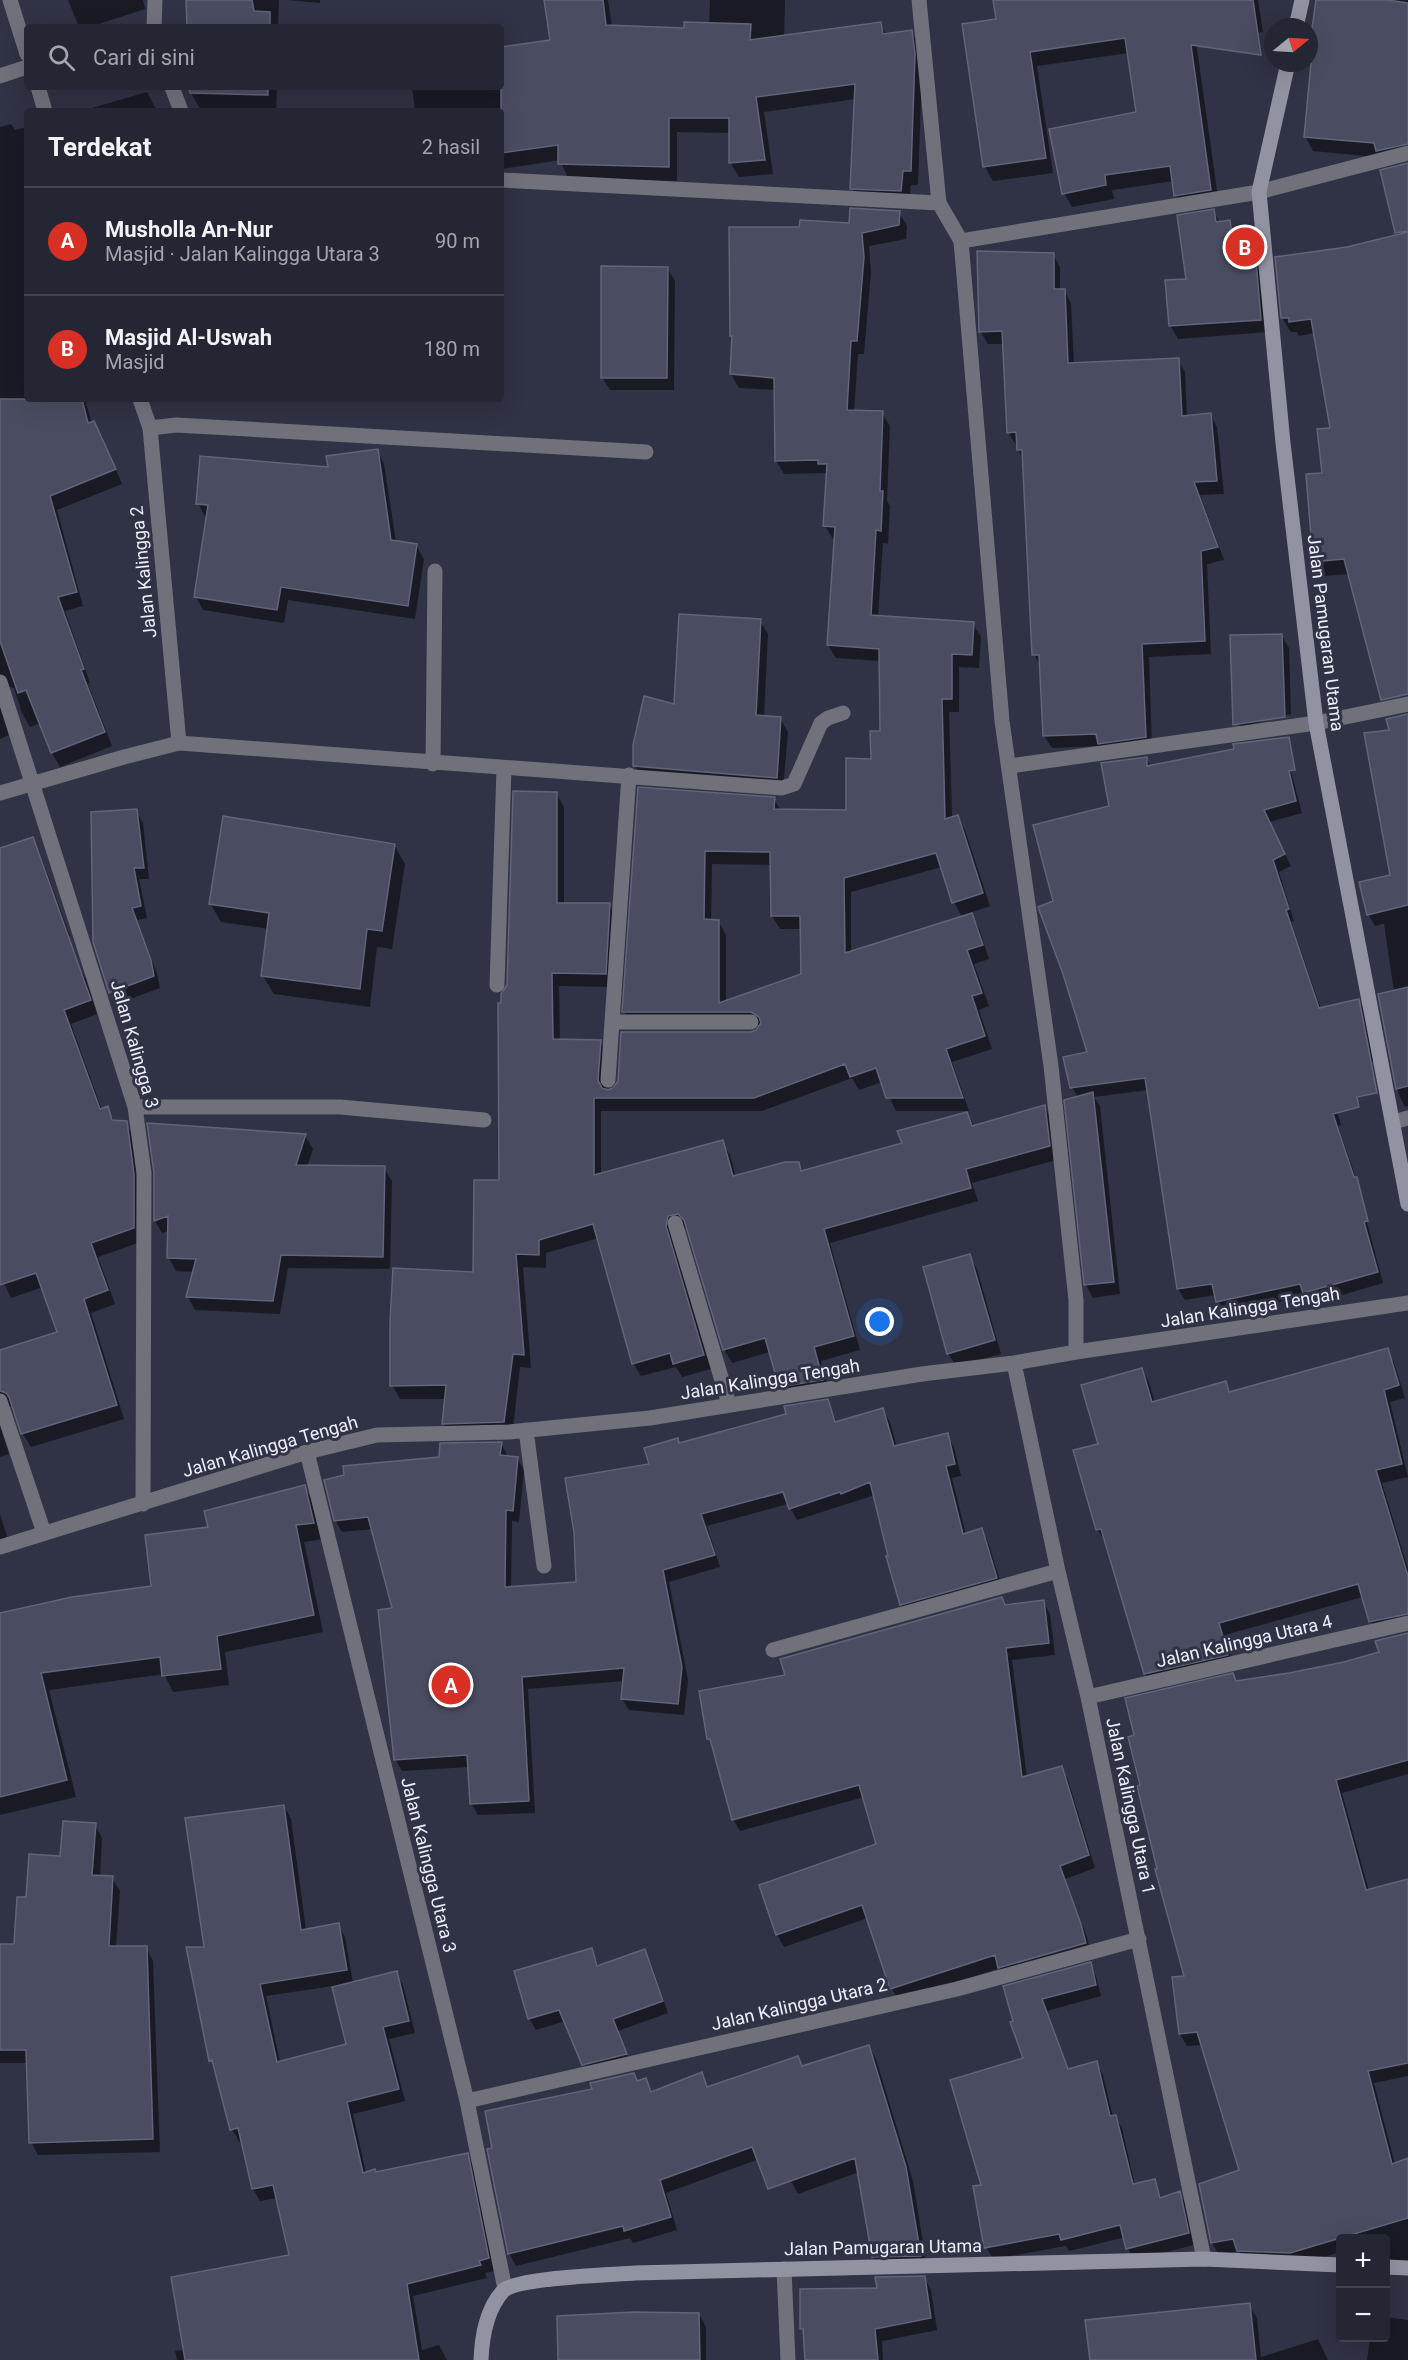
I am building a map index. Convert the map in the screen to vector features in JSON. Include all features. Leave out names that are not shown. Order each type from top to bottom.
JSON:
[{"type":"street","points":[[10,0],[24,44]]},
{"type":"street","points":[[153,24],[155,0]]},
{"type":"street","points":[[919,0],[939,203],[961,241],[1002,721],[1052,1065],[1076,1300],[1076,1352]]},
{"type":"street","points":[[1298,18],[1302,0]]},
{"type":"street","points":[[0,76],[24,68]]},
{"type":"street","name":"Jalan Pamugaran Utama","points":[[1286,72],[1259,192],[1283,443],[1316,723],[1408,1204]]},
{"type":"street","points":[[39,90],[44,108]]},
{"type":"street","points":[[173,90],[180,108]]},
{"type":"street","points":[[961,241],[1259,192],[1408,153]]},
{"type":"street","points":[[504,180],[939,203]]},
{"type":"street","name":"Jalan Kalingga 2","points":[[141,402],[150,428],[179,743]]},
{"type":"street","points":[[150,428],[176,425],[646,452]]},
{"type":"street","points":[[433,764],[435,571]]},
{"type":"street","name":"Jalan Kalingga 3","points":[[0,682],[34,783],[135,1107],[144,1173],[143,1504]]},
{"type":"street","points":[[1010,766],[1316,723],[1408,705]]},
{"type":"street","points":[[0,793],[179,743],[433,764],[789,787],[794,784],[821,723],[843,713]]},
{"type":"street","points":[[497,985],[504,768]]},
{"type":"street","points":[[608,1080],[629,775]]},
{"type":"street","points":[[612,1022],[751,1022]]},
{"type":"street","points":[[135,1107],[340,1107],[484,1120]]},
{"type":"street","points":[[1393,1122],[1408,1118]]},
{"type":"street","points":[[675,1223],[729,1404]]},
{"type":"street","name":"Jalan Kalingga Tengah","points":[[0,1547],[307,1452],[376,1435],[526,1430],[650,1418],[922,1374],[1014,1363],[1408,1303]]},
{"type":"street","name":"Jalan Kalingga Utara 1","points":[[1014,1363],[1058,1571],[1088,1697],[1204,2259]]},
{"type":"street","points":[[0,1401],[44,1533]]},
{"type":"street","points":[[526,1430],[544,1566]]},
{"type":"street","name":"Jalan Kalingga Utara 3","points":[[307,1452],[467,2101],[505,2289]]},
{"type":"street","points":[[773,1650],[1058,1571]]},
{"type":"street","name":"Jalan Kalingga Utara 4","points":[[1088,1697],[1408,1623]]},
{"type":"street","name":"Jalan Kalingga Utara 2","points":[[467,2101],[957,1989],[1139,1939]]},
{"type":"street","name":"Jalan Pamugaran Utama","points":[[505,2289],[525,2283],[562,2278],[635,2273],[1204,2259],[1336,2265]]},
{"type":"street","points":[[1390,2267],[1408,2268]]},
{"type":"street","points":[[784,2269],[788,2360]]},
{"type":"street","points":[[481,2360],[489,2313],[505,2289]]},
{"type":"building","points":[[186,0],[252,0],[254,11],[270,12],[270,24],[187,24]]},
{"type":"building","points":[[544,0],[603,0],[606,25],[684,28],[684,22],[751,24],[750,40],[881,22],[883,34],[912,30],[915,54],[911,171],[903,171],[901,191],[850,189],[855,84],[756,97],[765,160],[729,163],[729,118],[669,118],[669,167],[558,164],[558,145],[504,153],[504,108],[501,108],[501,90],[504,90],[504,47],[550,40]]},
{"type":"building","points":[[993,0],[1253,0],[1261,55],[1191,45],[1211,190],[1174,196],[1170,166],[1105,175],[1106,185],[1062,194],[1049,129],[1136,112],[1125,38],[1030,52],[1046,158],[983,167],[962,24],[996,19]]},
{"type":"building","points":[[1316,0],[1388,0],[1408,3],[1408,144],[1376,151],[1374,143],[1304,137],[1310,72],[1318,72],[1318,18],[1313,18]]},
{"type":"building","points":[[190,90],[268,90],[268,95],[190,93]]},
{"type":"building","points":[[1408,163],[1408,231],[1395,233],[1380,170]]},
{"type":"building","points":[[850,208],[900,211],[899,225],[862,233],[864,257],[857,341],[851,341],[847,410],[883,411],[881,531],[876,530],[871,615],[974,622],[972,655],[952,654],[952,699],[942,699],[945,819],[958,815],[983,893],[952,903],[936,853],[844,878],[845,953],[972,913],[983,945],[967,950],[982,993],[972,996],[985,1036],[946,1049],[963,1098],[886,1098],[876,1068],[850,1077],[845,1064],[754,1098],[594,1098],[594,1175],[723,1140],[733,1176],[785,1162],[799,1162],[801,1171],[902,1143],[897,1131],[967,1112],[972,1126],[1045,1105],[1050,1146],[966,1169],[971,1188],[824,1229],[854,1336],[814,1347],[823,1380],[779,1387],[765,1338],[723,1350],[684,1220],[678,1214],[668,1216],[666,1226],[704,1355],[673,1364],[670,1353],[632,1364],[593,1224],[539,1240],[539,1255],[516,1254],[524,1355],[513,1354],[504,1422],[442,1424],[446,1385],[390,1386],[393,1268],[473,1272],[474,1180],[499,1180],[498,1003],[501,1003],[501,994],[507,985],[513,791],[557,792],[557,903],[610,903],[606,974],[552,973],[553,1039],[601,1040],[598,1080],[602,1088],[608,1090],[613,1088],[618,1081],[621,1032],[751,1032],[756,1030],[761,1023],[759,1017],[751,1012],[622,1012],[638,787],[775,797],[774,809],[846,810],[846,758],[871,759],[870,731],[880,731],[879,649],[827,645],[835,527],[823,526],[827,464],[818,464],[818,460],[775,461],[774,378],[730,374],[732,336],[730,336],[729,227],[799,227],[800,220],[849,223]],"holes":[[[705,851],[770,852],[771,916],[800,916],[801,974],[719,1003],[719,920],[704,919]]]},
{"type":"building","points":[[1214,209],[1216,222],[1230,220],[1236,263],[1256,260],[1261,320],[1169,326],[1165,280],[1186,279],[1177,215]]},
{"type":"building","points":[[1408,232],[1408,694],[1381,700],[1344,559],[1313,562],[1306,474],[1322,473],[1317,429],[1330,428],[1311,319],[1289,322],[1289,318],[1281,318],[1275,257],[1347,247]]},
{"type":"building","points":[[977,251],[1054,253],[1054,289],[1065,289],[1068,363],[1179,358],[1182,416],[1211,413],[1217,481],[1194,482],[1218,547],[1201,551],[1205,641],[1142,644],[1146,737],[1098,744],[1096,734],[1043,736],[1039,655],[1032,655],[1022,450],[1017,450],[1016,432],[1007,433],[1002,331],[979,332]]},
{"type":"building","points":[[601,266],[668,267],[667,378],[601,378]]},
{"type":"building","points":[[0,399],[24,399],[24,402],[83,402],[88,423],[94,421],[116,469],[50,496],[77,592],[58,597],[84,669],[81,670],[105,732],[51,753],[26,690],[18,693],[0,641]]},
{"type":"building","points":[[378,449],[391,540],[417,544],[408,606],[281,587],[277,610],[194,597],[208,505],[196,504],[200,456],[328,467],[326,456]]},
{"type":"building","points":[[679,614],[761,619],[756,715],[781,717],[777,778],[633,766],[633,745],[644,696],[674,704]]},
{"type":"building","points":[[1282,634],[1285,717],[1233,725],[1230,635]]},
{"type":"building","points":[[1408,714],[1408,905],[1367,915],[1359,882],[1390,875],[1364,733],[1389,730],[1386,719]]},
{"type":"building","points":[[1289,737],[1295,770],[1289,771],[1296,801],[1264,810],[1285,854],[1273,860],[1289,909],[1286,910],[1319,1008],[1359,999],[1377,1093],[1357,1097],[1359,1107],[1333,1114],[1354,1177],[1357,1177],[1368,1221],[1364,1222],[1378,1272],[1303,1293],[1300,1284],[1216,1302],[1212,1284],[1177,1289],[1145,1078],[1070,1088],[1063,1057],[1087,1052],[1063,974],[1038,907],[1053,901],[1033,825],[1109,806],[1101,763],[1147,757],[1147,766],[1234,749],[1233,744]]},
{"type":"building","points":[[137,809],[144,868],[134,868],[141,906],[132,908],[151,960],[154,976],[109,993],[93,942],[91,812]]},
{"type":"building","points":[[223,816],[395,844],[382,931],[367,929],[360,989],[261,976],[269,913],[209,904]]},
{"type":"building","points":[[33,837],[91,1000],[64,1010],[100,1109],[108,1106],[112,1120],[127,1121],[134,1174],[134,1228],[91,1243],[108,1290],[84,1299],[117,1405],[21,1434],[9,1397],[0,1391],[0,1350],[57,1332],[36,1273],[0,1285],[0,848]]},
{"type":"building","points":[[1408,987],[1408,1086],[1396,1089],[1378,994]]},
{"type":"building","points":[[1093,1092],[1114,1282],[1084,1285],[1064,1100]]},
{"type":"building","points":[[147,1123],[306,1134],[296,1165],[385,1166],[383,1257],[281,1255],[273,1301],[186,1297],[196,1259],[167,1258],[168,1216],[154,1221],[154,1173]]},
{"type":"building","points":[[970,1254],[995,1340],[947,1354],[923,1267]]},
{"type":"building","points":[[1388,1348],[1399,1385],[1384,1390],[1402,1464],[1376,1470],[1408,1576],[1408,1614],[1369,1622],[1358,1584],[1219,1623],[1228,1655],[1144,1674],[1101,1529],[1096,1530],[1073,1450],[1098,1444],[1081,1385],[1142,1368],[1152,1402],[1226,1381],[1229,1392]]},
{"type":"building","points":[[828,1399],[835,1422],[883,1408],[894,1446],[948,1433],[955,1464],[946,1466],[963,1534],[982,1528],[997,1578],[900,1605],[886,1556],[888,1556],[870,1482],[841,1494],[840,1492],[789,1509],[783,1492],[701,1514],[715,1555],[663,1570],[682,1667],[678,1704],[621,1699],[624,1668],[522,1677],[529,1801],[470,1804],[467,1755],[394,1760],[378,1610],[392,1608],[368,1517],[334,1521],[324,1480],[344,1475],[343,1466],[439,1457],[440,1443],[502,1442],[500,1455],[518,1457],[513,1511],[506,1510],[505,1587],[576,1582],[574,1532],[565,1478],[649,1464],[644,1448],[678,1438],[679,1443],[786,1414],[784,1406]]},
{"type":"building","points":[[305,1485],[314,1523],[296,1525],[314,1615],[217,1636],[221,1669],[162,1676],[160,1657],[41,1673],[67,1780],[0,1797],[0,1613],[72,1597],[151,1586],[145,1535],[208,1527],[204,1511]]},
{"type":"building","points":[[1002,1597],[1005,1605],[1044,1600],[1049,1643],[1006,1648],[1022,1777],[1062,1766],[1089,1855],[1060,1866],[1086,1943],[998,1968],[995,1955],[890,1989],[862,1905],[776,1935],[759,1885],[876,1844],[859,1785],[732,1820],[710,1739],[707,1739],[699,1691],[785,1675],[780,1659]]},
{"type":"building","points":[[1408,1633],[1408,1760],[1336,1780],[1366,1890],[1408,1879],[1408,2063],[1368,2071],[1392,2164],[1408,2158],[1408,2218],[1354,2234],[1336,2234],[1336,2239],[1290,2253],[1237,2251],[1233,2239],[1211,2243],[1199,2184],[1239,2170],[1197,2032],[1179,2034],[1172,1977],[1184,1976],[1155,1869],[1157,1869],[1137,1786],[1140,1785],[1128,1737],[1134,1735],[1125,1698],[1233,1673],[1236,1681],[1344,1662],[1379,1652],[1375,1641]]},
{"type":"building","points":[[284,1805],[301,1930],[339,1923],[347,1970],[260,1984],[277,2062],[346,2044],[332,1987],[397,1971],[409,2021],[383,2027],[399,2089],[347,2102],[363,2173],[468,2153],[489,2258],[479,2261],[481,2265],[407,2284],[419,2360],[185,2360],[171,2277],[289,2255],[273,2185],[252,2189],[238,2128],[230,2130],[212,2060],[209,2061],[186,1947],[204,1947],[185,1818]]},
{"type":"building","points":[[63,1821],[96,1823],[92,1875],[113,1876],[109,1946],[147,1946],[153,2139],[29,2143],[26,2050],[0,2050],[0,1944],[14,1944],[17,1897],[26,1897],[29,1854],[60,1856]]},
{"type":"building","points":[[592,1948],[597,1966],[645,1949],[663,2001],[613,2019],[627,2054],[582,2065],[559,2010],[528,2019],[514,1971]]},
{"type":"building","points":[[1091,1962],[1096,1985],[1042,1999],[1068,2069],[1097,2061],[1110,2116],[1116,2115],[1133,2184],[1155,2179],[1160,2198],[1180,2191],[1189,2233],[1126,2249],[1120,2225],[1061,2240],[1059,2234],[984,2248],[973,2186],[981,2185],[950,2080],[1023,2058],[1010,2022],[1013,2021],[1003,1986]]},
{"type":"building","points":[[869,2045],[906,2167],[921,2256],[872,2257],[855,2158],[768,2189],[752,2147],[660,2180],[671,2217],[624,2231],[623,2226],[508,2254],[487,2149],[492,2148],[485,2111],[592,2089],[590,2083],[634,2073],[637,2081],[646,2078],[651,2092],[702,2072],[707,2087],[798,2056],[802,2066]]},
{"type":"building","points":[[925,2276],[931,2318],[875,2329],[878,2360],[805,2360],[803,2329],[800,2329],[800,2289],[877,2288],[875,2277]]},
{"type":"building","points":[[1250,2303],[1256,2360],[1090,2360],[1085,2320]]},
{"type":"building","points":[[634,2312],[699,2313],[700,2360],[558,2360],[557,2316]]},
{"type":"place","name":"Masjid Al-Uswah","points":[[1245,247]]},
{"type":"place","name":"Musholla An-Nur","points":[[451,1685]]}]
